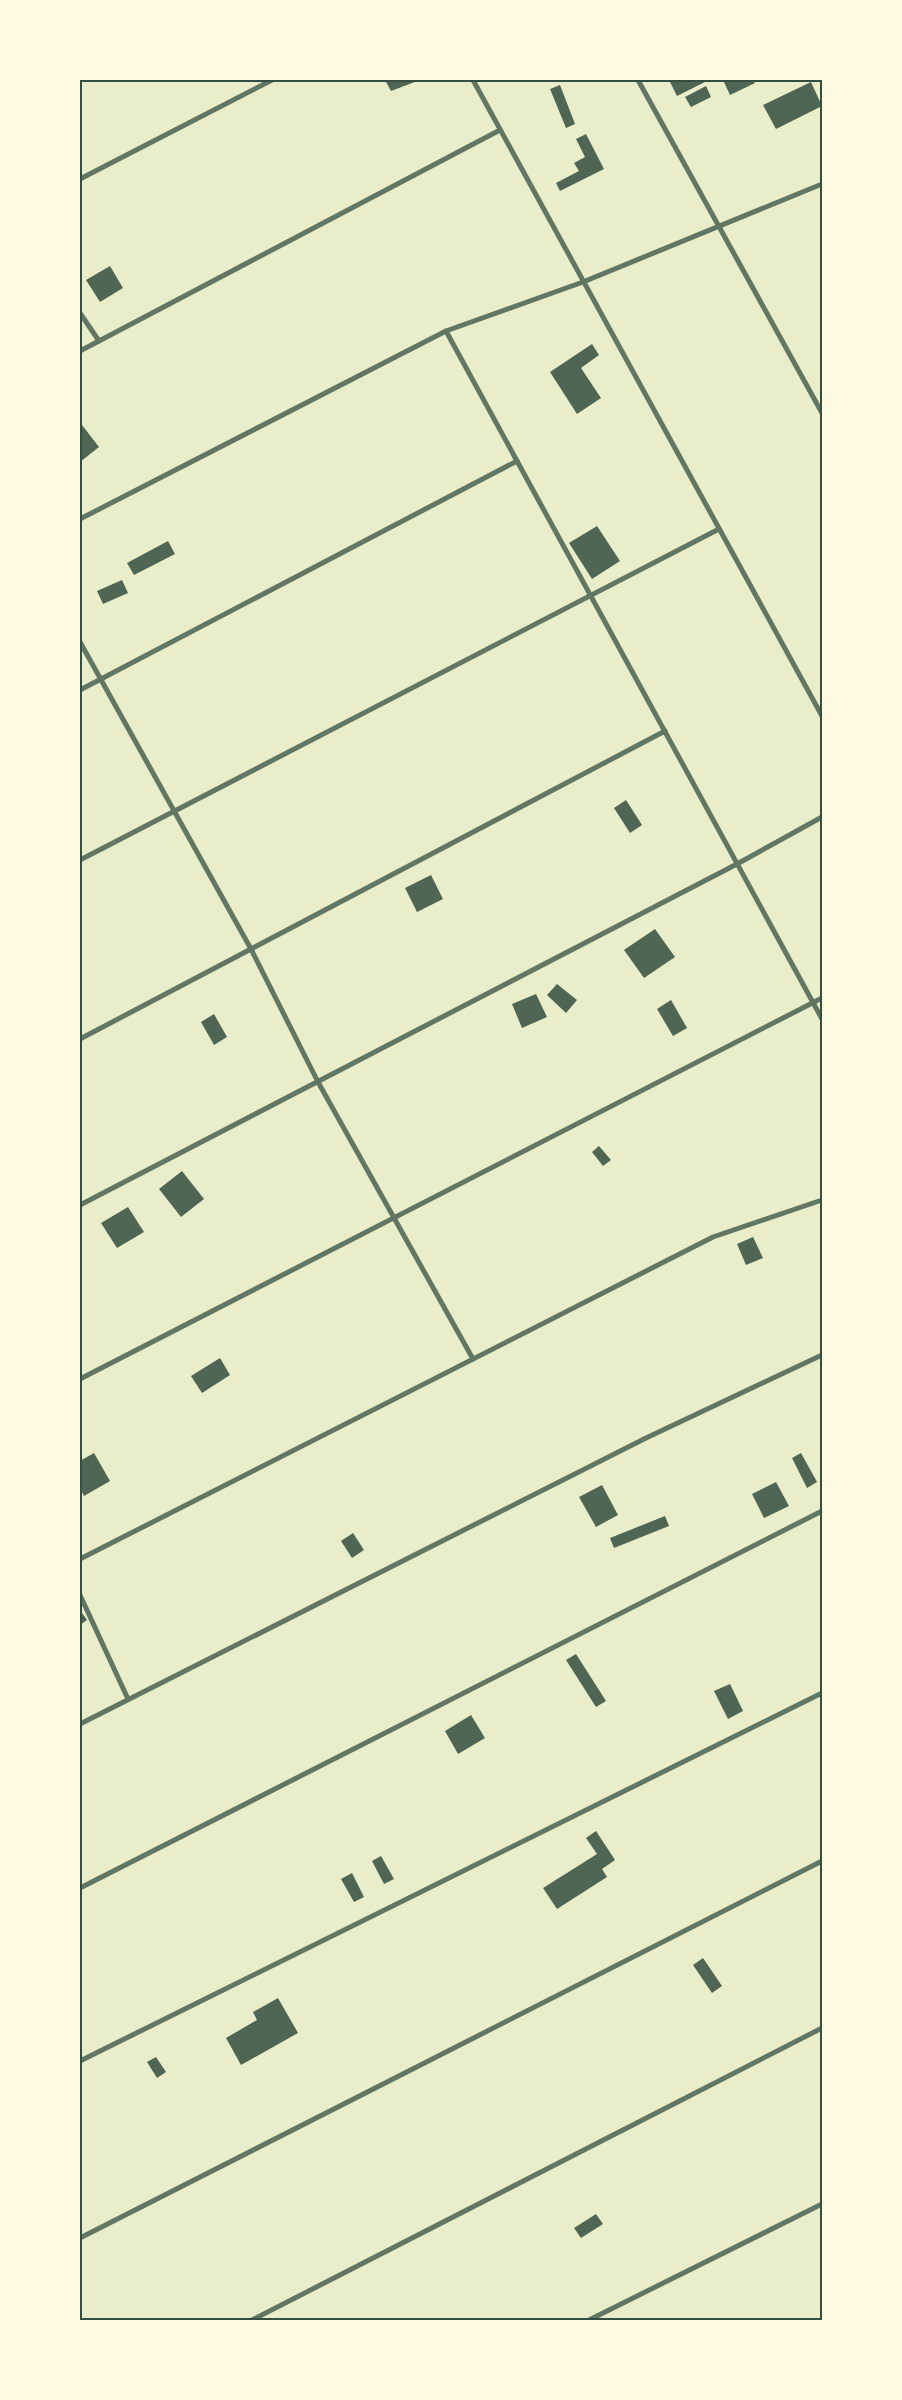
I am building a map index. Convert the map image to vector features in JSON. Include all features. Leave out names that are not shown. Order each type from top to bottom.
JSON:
[{"type":"street","points":[[80,179],[272,80]]},
{"type":"street","points":[[473,80],[822,716]]},
{"type":"street","points":[[638,80],[822,412]]},
{"type":"street","points":[[80,351],[500,130]]},
{"type":"street","points":[[80,519],[446,331],[583,282],[822,184]]},
{"type":"street","points":[[80,313],[99,341]]},
{"type":"street","points":[[446,331],[822,1019]]},
{"type":"street","points":[[80,690],[518,461]]},
{"type":"street","points":[[80,860],[719,529]]},
{"type":"street","points":[[80,642],[252,948],[318,1082],[474,1359]]},
{"type":"street","points":[[80,1039],[665,731]]},
{"type":"street","points":[[80,1205],[737,864],[822,817]]},
{"type":"street","points":[[80,1378],[822,998]]},
{"type":"street","points":[[80,1559],[713,1237],[822,1200]]},
{"type":"street","points":[[80,1724],[646,1438],[822,1355]]},
{"type":"street","points":[[80,1888],[822,1511]]},
{"type":"street","points":[[80,1595],[128,1699]]},
{"type":"street","points":[[80,2061],[822,1693]]},
{"type":"street","points":[[80,2238],[822,1861]]},
{"type":"street","points":[[252,2320],[822,2028]]},
{"type":"street","points":[[589,2320],[822,2204]]},
{"type":"building","points":[[385,80],[420,80],[391,91]]},
{"type":"building","points":[[669,80],[703,80],[705,82],[677,96]]},
{"type":"building","points":[[723,80],[753,80],[755,83],[730,95]]},
{"type":"building","points":[[811,82],[822,106],[776,129],[763,105]]},
{"type":"building","points":[[560,85],[575,124],[566,128],[550,89]]},
{"type":"building","points":[[706,86],[711,97],[691,107],[685,97]]},
{"type":"building","points":[[586,134],[604,169],[560,191],[556,183],[579,171],[574,163],[585,157],[576,139]]},
{"type":"building","points":[[110,266],[123,288],[100,302],[86,280]]},
{"type":"building","points":[[592,344],[599,355],[581,368],[601,398],[577,414],[550,372]]},
{"type":"building","points":[[82,425],[99,447],[80,462],[80,427]]},
{"type":"building","points":[[597,526],[620,561],[592,579],[569,543]]},
{"type":"building","points":[[168,541],[175,554],[134,575],[127,563]]},
{"type":"building","points":[[122,580],[128,593],[103,604],[97,591]]},
{"type":"building","points":[[626,800],[642,825],[630,833],[614,808]]},
{"type":"building","points":[[431,875],[443,899],[417,912],[405,888]]},
{"type":"building","points":[[655,929],[675,957],[644,978],[624,950]]},
{"type":"building","points":[[557,984],[577,1000],[566,1013],[547,995]]},
{"type":"building","points":[[536,994],[547,1017],[522,1028],[512,1004]]},
{"type":"building","points":[[671,1000],[687,1028],[673,1036],[657,1009]]},
{"type":"building","points":[[214,1014],[227,1037],[214,1045],[201,1022]]},
{"type":"building","points":[[599,1146],[611,1160],[603,1166],[592,1152]]},
{"type":"building","points":[[182,1171],[204,1199],[181,1217],[159,1189]]},
{"type":"building","points":[[128,1207],[144,1232],[117,1248],[101,1223]]},
{"type":"building","points":[[753,1237],[763,1258],[746,1265],[737,1244]]},
{"type":"building","points":[[220,1358],[230,1375],[202,1393],[191,1376]]},
{"type":"building","points":[[94,1453],[110,1481],[84,1496],[80,1488],[80,1461]]},
{"type":"building","points":[[801,1453],[817,1482],[807,1488],[792,1458]]},
{"type":"building","points":[[776,1482],[789,1506],[764,1518],[752,1494]]},
{"type":"building","points":[[602,1485],[618,1515],[596,1527],[579,1497]]},
{"type":"building","points":[[665,1516],[669,1526],[614,1548],[610,1538]]},
{"type":"building","points":[[353,1533],[364,1550],[352,1558],[341,1541]]},
{"type":"building","points":[[80,1610],[87,1620],[80,1625]]},
{"type":"building","points":[[576,1654],[606,1701],[596,1707],[566,1660]]},
{"type":"building","points":[[730,1684],[743,1711],[728,1719],[714,1691]]},
{"type":"building","points":[[471,1715],[485,1738],[458,1754],[445,1731]]},
{"type":"building","points":[[596,1831],[615,1860],[602,1869],[607,1877],[557,1909],[543,1888],[597,1854],[586,1838]]},
{"type":"building","points":[[381,1856],[394,1879],[384,1884],[372,1861]]},
{"type":"building","points":[[352,1873],[364,1897],[354,1902],[341,1879]]},
{"type":"building","points":[[703,1958],[722,1986],[712,1993],[693,1965]]},
{"type":"building","points":[[278,1998],[298,2033],[241,2065],[226,2038],[257,2020],[253,2012]]},
{"type":"building","points":[[156,2057],[166,2072],[157,2078],[147,2062]]},
{"type":"building","points":[[596,2214],[603,2224],[581,2238],[574,2228]]}]
